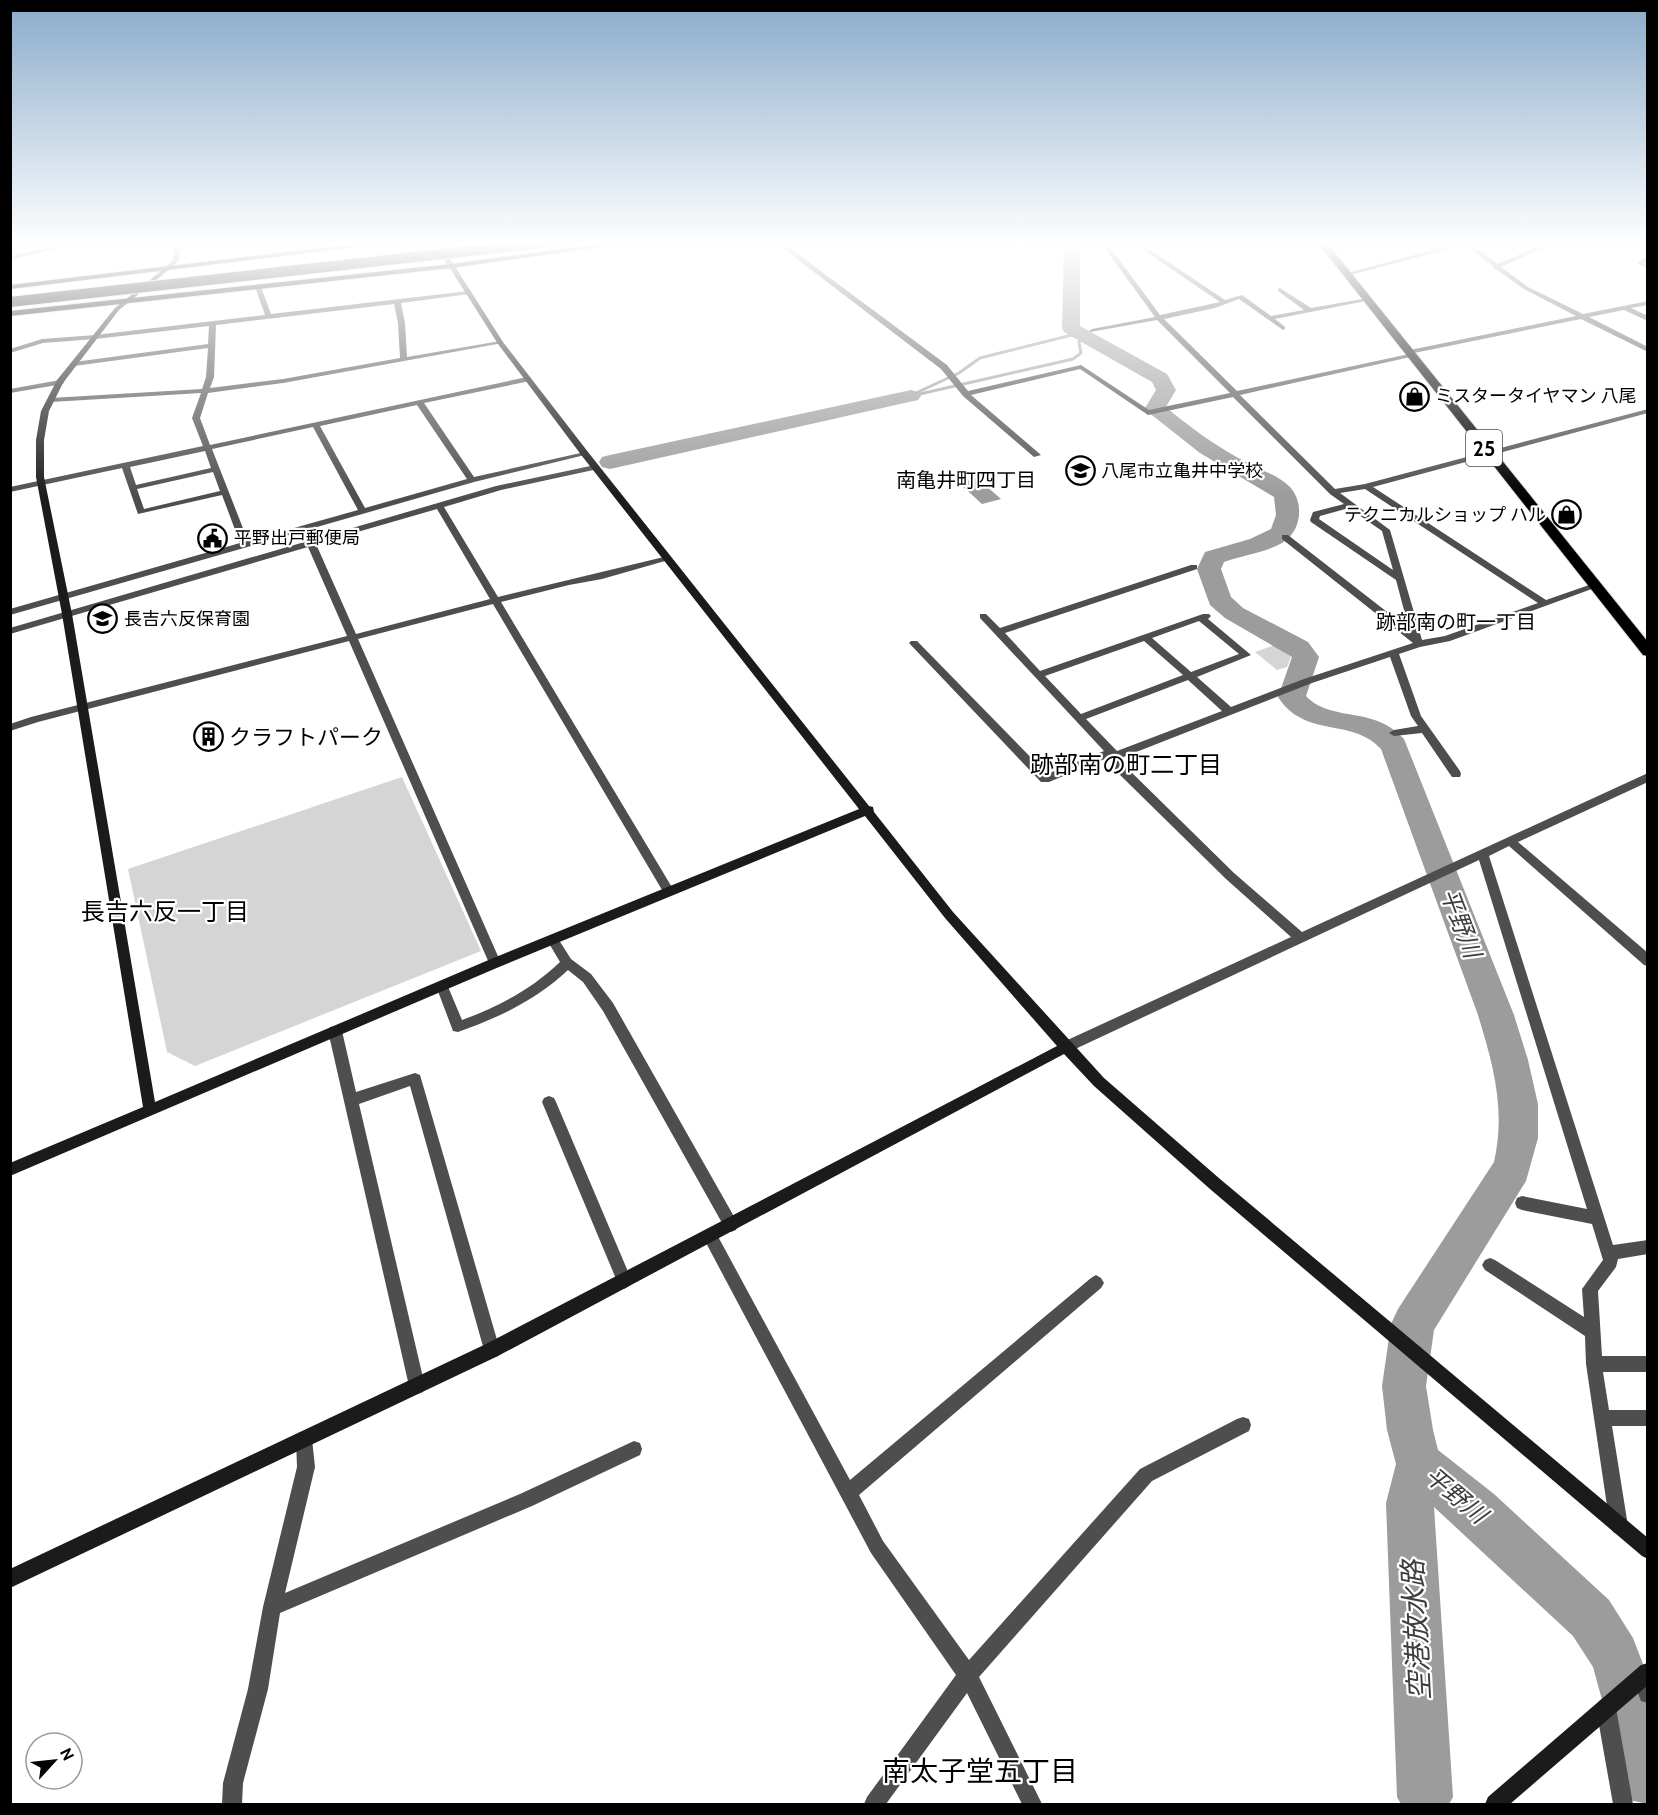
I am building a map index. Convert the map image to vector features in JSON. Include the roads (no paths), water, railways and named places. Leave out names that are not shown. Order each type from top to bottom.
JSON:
[{"type":"highway","name":"25","points":[[1390,328],[1647,652]]},
{"type":"street","points":[[103,328],[60,382],[45,411],[40,440],[41,483],[67,614],[150,1110]]},
{"type":"street","points":[[10,351],[42,341],[173,328]]},
{"type":"street","points":[[213,328],[210,378],[196,418],[245,544]]},
{"type":"street","points":[[402,328],[404,360]]},
{"type":"street","points":[[490,328],[595,467],[869,810],[949,915],[1099,1082],[1215,1184],[1647,1550]]},
{"type":"street","points":[[892,328],[944,367],[966,394],[1037,455]]},
{"type":"street","points":[[1092,331],[1109,328]]},
{"type":"street","points":[[1169,328],[1333,492],[1386,530],[1418,643]]},
{"type":"street","points":[[966,394],[1081,368],[1148,413],[1533,328]]},
{"type":"street","points":[[1603,328],[1647,350]]},
{"type":"street","points":[[51,400],[205,391],[283,381],[500,343]]},
{"type":"street","points":[[74,364],[211,346]]},
{"type":"street","points":[[10,490],[527,379]]},
{"type":"street","points":[[10,391],[60,382]]},
{"type":"street","points":[[419,402],[472,480]]},
{"type":"street","points":[[1333,492],[1366,486],[1647,411]]},
{"type":"street","points":[[315,424],[363,511]]},
{"type":"street","points":[[10,612],[472,480],[585,454]]},
{"type":"street","points":[[125,465],[141,512],[226,492]]},
{"type":"street","points":[[10,631],[499,488],[595,467]]},
{"type":"street","points":[[133,488],[217,469]]},
{"type":"street","points":[[1366,486],[1545,604]]},
{"type":"street","points":[[1349,505],[1316,514],[1314,520],[1398,578]]},
{"type":"street","points":[[439,506],[669,892]]},
{"type":"street","points":[[1285,537],[1418,643]]},
{"type":"street","points":[[311,543],[495,963]]},
{"type":"street","points":[[10,728],[81,707],[568,582],[599,577],[668,559]]},
{"type":"street","points":[[999,632],[1194,567]]},
{"type":"street","points":[[914,643],[1045,779],[1308,681],[1418,643],[1447,639],[1595,586]]},
{"type":"street","points":[[983,616],[1113,754],[1120,768],[1188,835],[1300,938]]},
{"type":"street","points":[[1039,675],[1203,617],[1246,655],[1079,718]]},
{"type":"street","points":[[1145,637],[1229,711]]},
{"type":"street","points":[[1394,653],[1423,729],[1456,774]]},
{"type":"street","points":[[1394,734],[1423,729]]},
{"type":"street","points":[[10,1579],[492,1350],[731,1225],[848,1160],[1066,1047],[1647,777]]},
{"type":"street","points":[[10,1170],[495,963],[869,810]]},
{"type":"street","points":[[1511,842],[1647,961]]},
{"type":"street","points":[[1483,855],[1611,1262],[1590,1289],[1594,1364],[1619,1526]]},
{"type":"street","points":[[553,940],[567,963],[587,978],[608,1007],[731,1225]]},
{"type":"street","points":[[442,986],[458,1027],[490,1016],[547,984],[567,963]]},
{"type":"street","points":[[335,1031],[417,1386]]},
{"type":"street","points":[[351,1100],[415,1079],[492,1350]]},
{"type":"street","points":[[549,1102],[624,1281]]},
{"type":"street","points":[[1522,1203],[1597,1218]]},
{"type":"street","points":[[710,1236],[877,1547],[968,1675],[1032,1804]]},
{"type":"street","points":[[1608,1253],[1647,1247]]},
{"type":"street","points":[[1490,1265],[1592,1332]]},
{"type":"street","points":[[848,1493],[1096,1283]]},
{"type":"street","points":[[1594,1364],[1647,1364]]},
{"type":"street","points":[[1603,1418],[1647,1418]]},
{"type":"street","points":[[874,1804],[968,1675],[1146,1475],[1243,1425]]},
{"type":"street","points":[[232,1804],[233,1783],[258,1689],[272,1608],[306,1467],[304,1440]]},
{"type":"street","points":[[272,1608],[526,1500],[634,1449]]},
{"type":"street","points":[[1494,1804],[1606,1708],[1645,1681]]},
{"type":"street","points":[[1606,1708],[1623,1804]]},
{"type":"waterway","name":"平野川","points":[[1071,328],[1160,378],[1166,390],[1155,408],[1208,449],[1270,483],[1284,495],[1288,515],[1285,526],[1279,534],[1258,544],[1214,557],[1209,569],[1219,600],[1234,613],[1299,648],[1306,657],[1292,697],[1300,706],[1318,716],[1373,728],[1382,733],[1394,746],[1496,1015],[1510,1060],[1519,1104],[1519,1138],[1512,1168],[1413,1324],[1404,1386],[1410,1430],[1419,1464]]},
{"type":"waterway","points":[[918,392],[959,373],[980,358],[1080,333]]},
{"type":"waterway","points":[[911,396],[1073,359],[1081,353],[1079,342],[1084,336]]},
{"type":"waterway","points":[[610,462],[911,396]]},
{"type":"waterway","name":"平野川","points":[[1419,1464],[1477,1511],[1591,1618],[1615,1656],[1634,1718],[1648,1781]]},
{"type":"waterway","name":"空港放水路","points":[[1419,1464],[1410,1503],[1425,1797]]},
{"type":"place","name":"ミスタータイヤマン 八尾","points":[[1414,396]]},
{"type":"place","name":"八尾市立亀井中学校","points":[[1080,471]]},
{"type":"place","name":"テクニカルショップ ハル","points":[[1567,515]]},
{"type":"place","name":"平野出戸郵便局","points":[[213,538]]},
{"type":"place","name":"長吉六反保育園","points":[[103,619]]},
{"type":"place","name":"クラフトパーク","points":[[208,737]]},
{"type":"district","name":"南亀井町四丁目","points":[[966,480]]},
{"type":"district","name":"跡部南の町一丁目","points":[[1456,622]]},
{"type":"district","name":"跡部南の町二丁目","points":[[1126,764]]},
{"type":"district","name":"長吉六反一丁目","points":[[165,911]]},
{"type":"district","name":"南太子堂五丁目","points":[[980,1771]]}]
